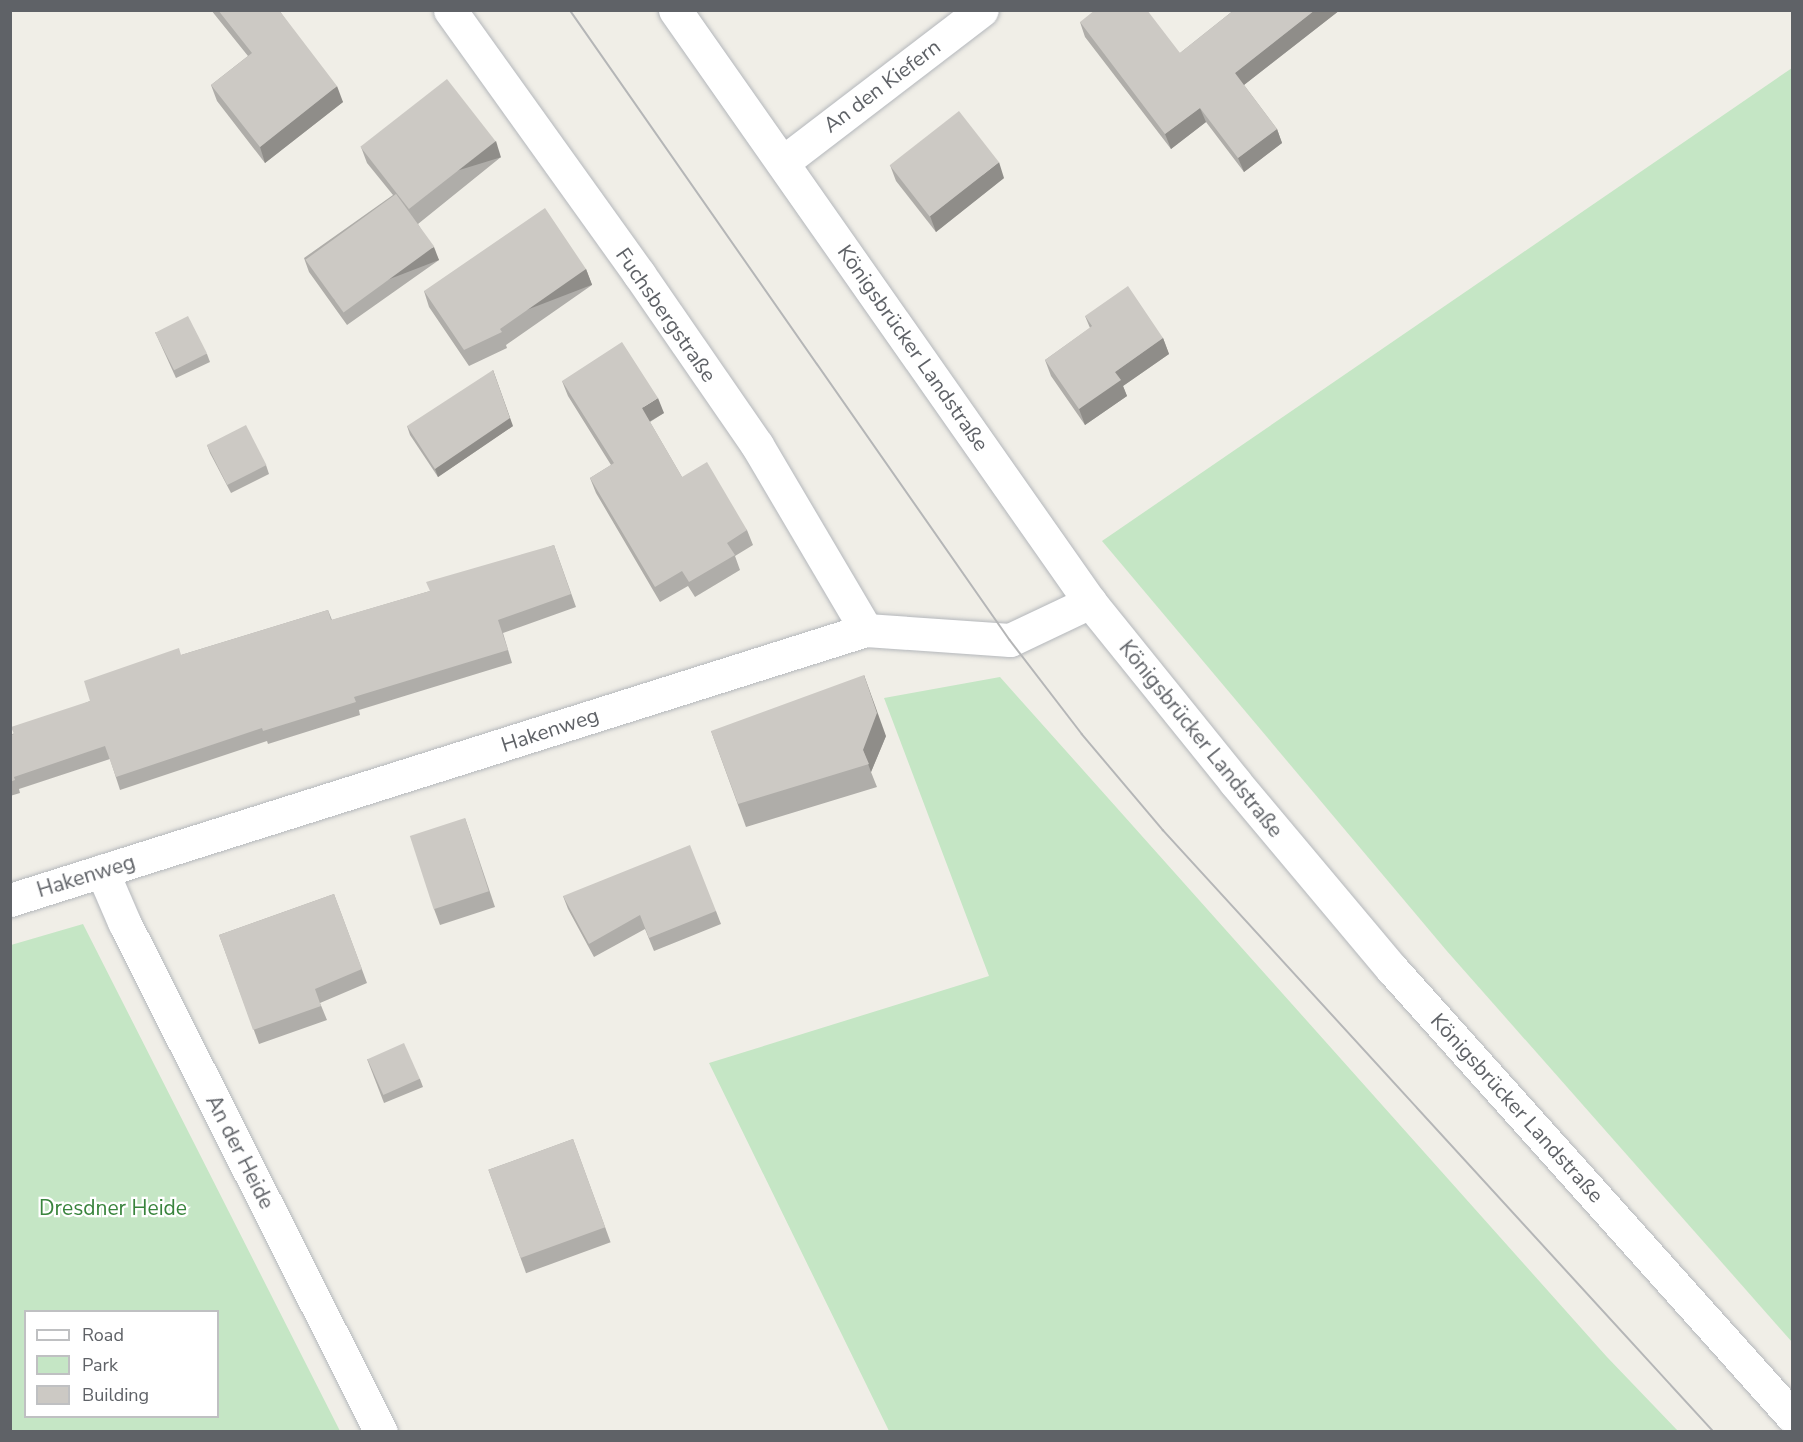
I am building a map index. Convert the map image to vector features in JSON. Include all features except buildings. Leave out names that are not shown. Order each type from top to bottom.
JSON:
[{"type":"street","name":"Fuchsbergstraße","points":[[450,10],[639,274],[756,445],[866,630]]},
{"type":"street","name":"Königsbrücker Landstraße","points":[[675,10],[1090,602],[1235,782],[1392,969],[1792,1416]]},
{"type":"street","name":"An den Kiefern","points":[[783,162],[982,10]]},
{"type":"street","name":"Hakenweg","points":[[10,900],[866,630],[1010,640],[1090,602]]},
{"type":"street","name":"An der Heide","points":[[102,871],[129,933],[381,1431]]},
{"type":"green space","points":[[1792,68],[1792,1342],[1446,950],[1102,541]]},
{"type":"green space","points":[[1000,677],[1607,1357],[1678,1431],[889,1431],[709,1063],[989,976],[884,698]]},
{"type":"green space","name":"Dresdner Heide","points":[[83,924],[340,1431],[11,1431],[11,945]]},
{"type":"tram line","points":[[570,10],[1010,640],[1082,734],[1163,830],[1714,1432]]}]
